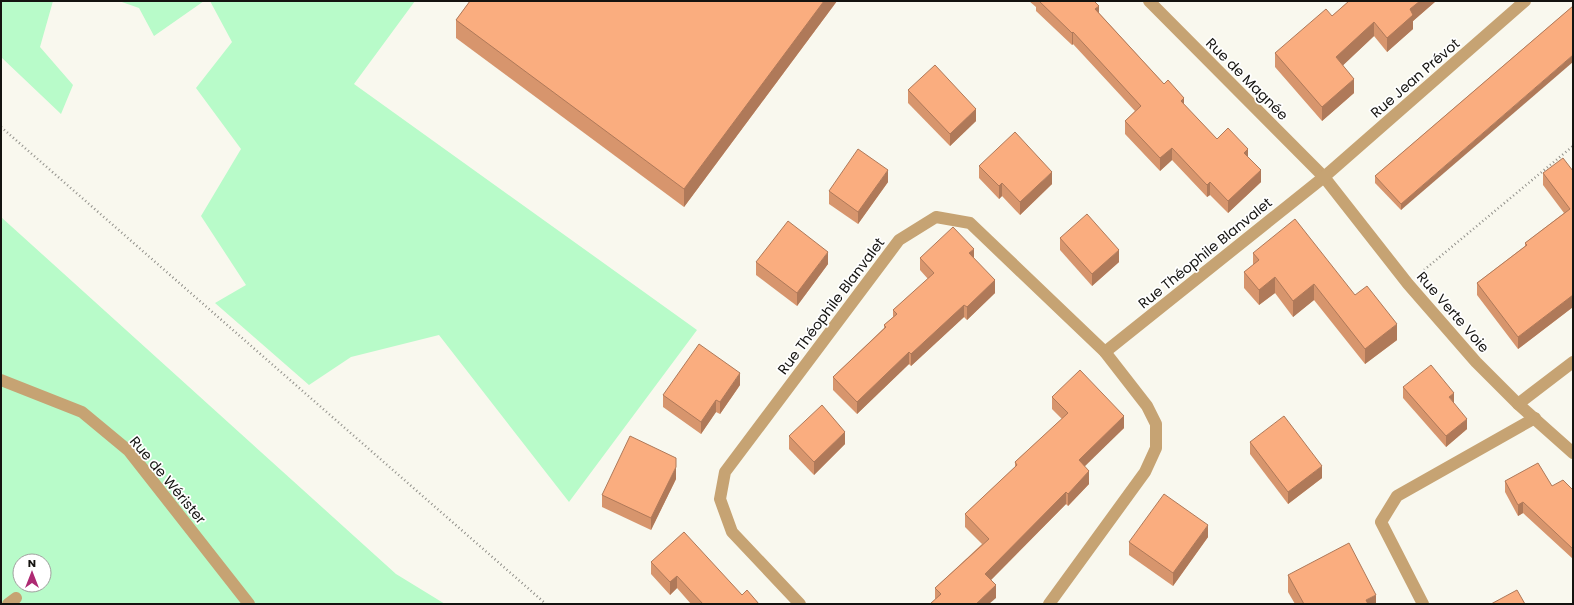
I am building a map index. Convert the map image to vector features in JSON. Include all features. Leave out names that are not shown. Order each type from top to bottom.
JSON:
[{"type":"street","name":"Rue de Magnée","points":[[1149,1],[1324,177]]},
{"type":"street","name":"Rue Jean Prévot","points":[[1324,177],[1525,1]]},
{"type":"street","name":"Rue Verte Voie","points":[[1324,177],[1408,284],[1476,362],[1518,404],[1573,453]]},
{"type":"street","name":"Rue Théophile Blanvalet","points":[[1105,352],[1324,177]]},
{"type":"street","name":"Rue Théophile Blanvalet","points":[[800,604],[732,532],[720,499],[725,472],[899,240],[936,217],[970,223],[1105,352],[1147,406],[1156,424],[1156,448],[1145,472],[1049,604]]},
{"type":"street","points":[[1518,404],[1573,362]]},
{"type":"street","name":"Rue de Wérister","points":[[1,380],[82,412],[129,451],[249,604]]},
{"type":"street","points":[[1424,604],[1381,522],[1397,496],[1535,418]]},
{"type":"path","points":[[1,127],[546,604]]},
{"type":"path","points":[[1408,284],[1573,146]]},
{"type":"green space","points":[[1,1],[53,1],[40,47],[73,85],[61,114],[1,57]]},
{"type":"green space","points":[[119,1],[204,1],[154,36],[139,8]]},
{"type":"green space","points":[[210,1],[415,1],[354,84],[697,330],[569,502],[439,335],[351,357],[309,385],[215,303],[246,285],[201,216],[241,149],[196,88],[232,42]]},
{"type":"green space","points":[[1,217],[396,574],[445,604],[1,604]]},
{"type":"building","points":[[470,1],[824,1],[684,189],[456,20]]},
{"type":"building","points":[[1039,1],[1094,1],[1099,6],[1095,9],[1164,84],[1168,80],[1184,98],[1181,101],[1217,139],[1228,128],[1248,149],[1244,153],[1261,170],[1228,201],[1210,182],[1207,185],[1172,148],[1160,158],[1125,121],[1141,106],[1073,32],[1072,33]]},
{"type":"building","points":[[1349,1],[1420,1],[1410,9],[1413,15],[1387,38],[1374,22],[1336,57],[1354,79],[1322,107],[1275,53],[1326,9],[1332,16]]},
{"type":"building","points":[[1573,6],[1573,55],[1401,204],[1375,176]]},
{"type":"building","points":[[935,65],[976,109],[950,134],[908,90]]},
{"type":"building","points":[[1015,132],[1052,172],[1020,202],[1002,183],[999,186],[979,166]]},
{"type":"building","points":[[858,149],[888,170],[858,212],[829,191]]},
{"type":"building","points":[[1563,158],[1573,171],[1573,295],[1518,337],[1477,283],[1527,245],[1525,243],[1570,209],[1543,173]]},
{"type":"building","points":[[1087,214],[1119,250],[1092,274],[1060,238]]},
{"type":"building","points":[[1295,219],[1355,295],[1367,286],[1397,324],[1365,349],[1314,284],[1293,301],[1275,277],[1259,290],[1244,272],[1259,260],[1253,253]]},
{"type":"building","points":[[788,221],[828,252],[797,293],[756,262]]},
{"type":"building","points":[[953,227],[974,249],[969,253],[995,280],[967,307],[964,305],[911,354],[909,352],[857,402],[833,377],[886,327],[884,325],[897,314],[893,310],[934,273],[920,258]]},
{"type":"building","points":[[699,344],[740,373],[720,402],[716,400],[701,422],[663,395]]},
{"type":"building","points":[[1431,365],[1454,393],[1449,397],[1467,419],[1446,436],[1403,387]]},
{"type":"building","points":[[1080,370],[1124,416],[1079,460],[1089,471],[1068,494],[1066,492],[985,574],[996,585],[976,604],[930,604],[941,594],[935,588],[989,539],[965,514],[1017,465],[1015,462],[1068,413],[1052,397]]},
{"type":"building","points":[[822,405],[845,432],[814,462],[789,436]]},
{"type":"building","points":[[1284,416],[1322,466],[1288,492],[1250,442]]},
{"type":"building","points":[[630,436],[676,458],[676,467],[651,518],[602,495]]},
{"type":"building","points":[[1538,463],[1552,486],[1563,480],[1573,490],[1573,549],[1523,502],[1518,505],[1505,481]]},
{"type":"building","points":[[1164,494],[1208,525],[1173,573],[1129,542]]},
{"type":"building","points":[[684,532],[742,595],[747,590],[759,604],[703,604],[677,576],[670,582],[651,562]]},
{"type":"building","points":[[1349,543],[1376,595],[1366,600],[1368,604],[1304,604],[1288,575]]},
{"type":"building","points":[[1517,590],[1525,604],[1491,604]]}]
